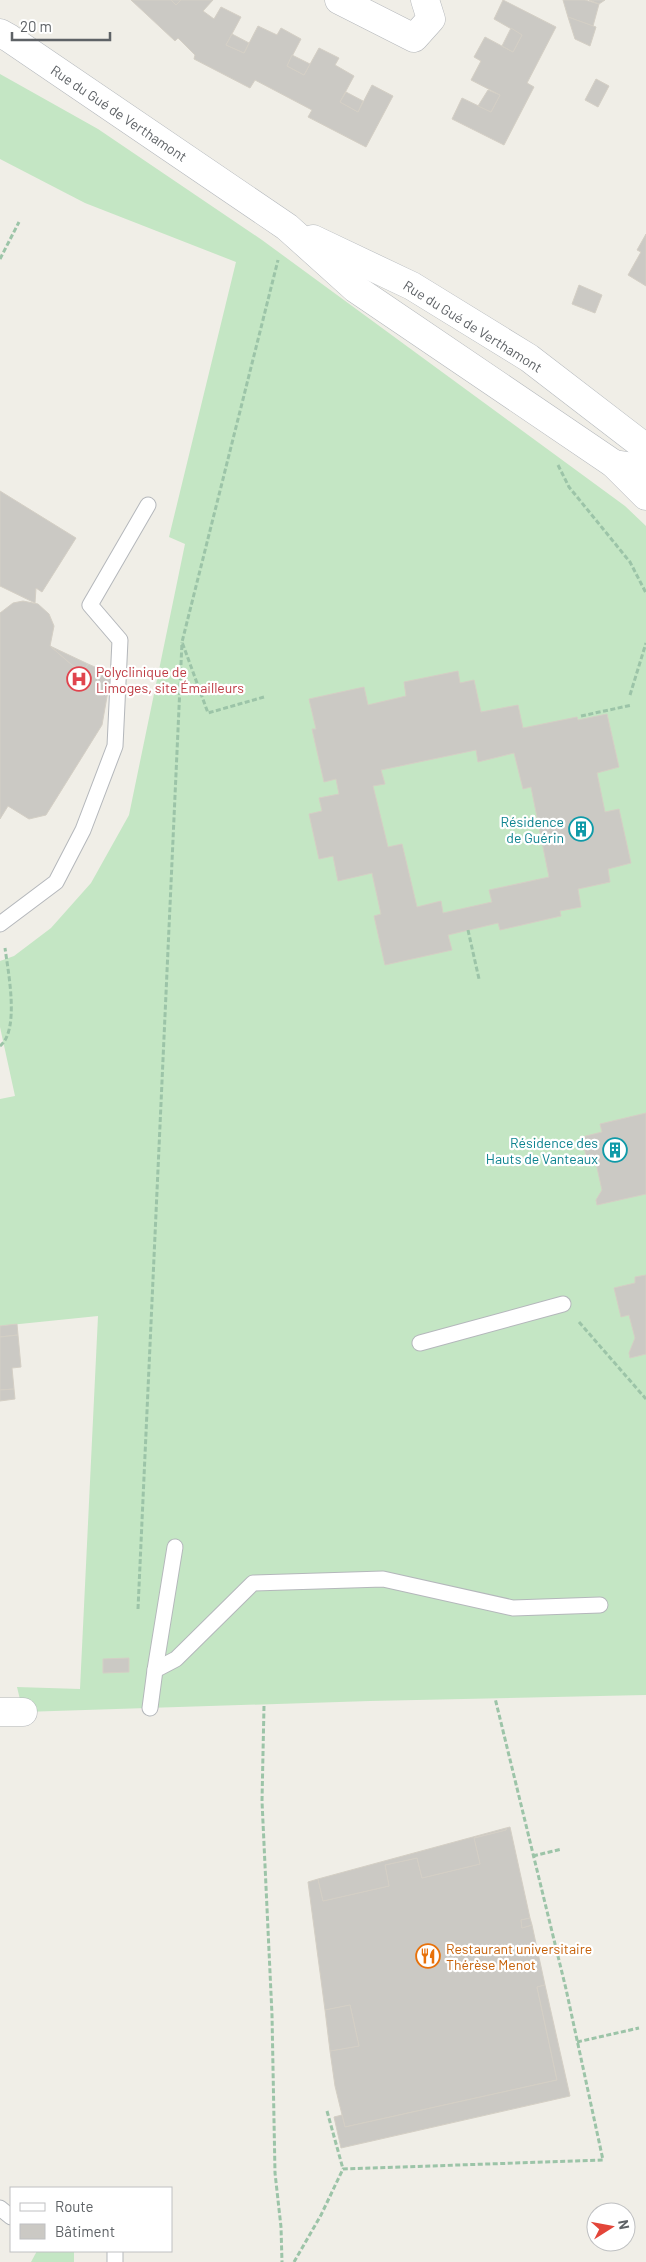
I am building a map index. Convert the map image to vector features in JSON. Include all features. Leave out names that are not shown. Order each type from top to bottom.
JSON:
[{"type":"main road","points":[[339,0],[414,38],[431,19],[425,0]]},
{"type":"main road","name":"Rue du Gué de Verthamont","points":[[0,33],[287,227],[356,289],[614,464]]},
{"type":"main road","name":"Rue du Gué de Verthamont","points":[[287,227],[412,286],[529,358],[646,448]]},
{"type":"main road","points":[[614,464],[646,469]]},
{"type":"main road","points":[[614,464],[646,496]]},
{"type":"lane","points":[[1,923],[56,882],[83,830],[115,746],[120,640],[90,605],[148,505]]},
{"type":"lane","points":[[420,1343],[563,1304]]},
{"type":"lane","points":[[150,1708],[175,1547]]},
{"type":"lane","points":[[155,1670],[176,1660],[253,1583],[383,1579],[513,1608],[600,1605]]},
{"type":"lane","points":[[0,2208],[10,2216]]},
{"type":"path","points":[[0,259],[18,222]]},
{"type":"path","points":[[138,1619],[182,642],[287,227]]},
{"type":"path","points":[[556,462],[569,487],[630,562],[646,593]]},
{"type":"path","points":[[182,642],[208,713],[264,697]]},
{"type":"path","points":[[630,694],[646,643]]},
{"type":"path","points":[[581,716],[632,705]]},
{"type":"path","points":[[0,1046],[4,1043],[11,1023],[9,974],[1,923]]},
{"type":"path","points":[[468,930],[479,978]]},
{"type":"path","points":[[563,1304],[646,1399]]},
{"type":"path","points":[[343,2169],[603,2160],[495,1698]]},
{"type":"path","points":[[264,1706],[262,1801],[272,2015],[275,2173],[281,2227],[282,2262]]},
{"type":"path","points":[[533,1856],[562,1849]]},
{"type":"path","points":[[576,2042],[639,2028]]},
{"type":"path","points":[[294,2262],[321,2215],[343,2169],[328,2110]]},
{"type":"green space","points":[[0,74],[98,129],[262,240],[625,506],[646,526],[646,1695],[370,1701],[23,1712],[17,1687],[80,1689],[98,1316],[0,1326],[0,1099],[15,1096],[0,1027],[0,961],[14,956],[51,928],[91,883],[129,815],[185,544],[169,537],[236,262],[85,203],[0,159]]},
{"type":"green space","points":[[36,2252],[74,2252],[74,2262],[31,2262]]},
{"type":"building","points":[[131,0],[171,0],[176,5],[181,0],[213,0],[203,11],[214,19],[221,7],[241,17],[226,45],[244,53],[258,26],[277,35],[281,28],[301,39],[287,66],[304,75],[319,48],[339,58],[335,65],[354,76],[340,102],[358,112],[372,85],[393,96],[366,147],[308,117],[312,110],[255,80],[250,88],[194,59],[195,55],[178,38],[175,41]]},
{"type":"building","points":[[171,0],[181,0],[176,5]]},
{"type":"building","points":[[503,0],[556,27],[527,83],[534,87],[504,145],[452,119],[462,98],[491,112],[500,95],[471,80],[481,61],[474,57],[485,37],[513,52],[522,35],[494,19]]},
{"type":"building","points":[[563,0],[585,0],[599,4],[593,26],[568,17]]},
{"type":"building","points":[[589,0],[605,0],[599,4]]},
{"type":"building","points":[[568,17],[596,27],[590,46],[575,39]]},
{"type":"building","points":[[511,28],[522,35],[513,52],[502,46]]},
{"type":"building","points":[[232,34],[249,43],[244,53],[226,45]]},
{"type":"building","points":[[292,55],[310,64],[304,75],[287,66]]},
{"type":"building","points":[[596,79],[609,86],[598,107],[585,100]]},
{"type":"building","points":[[488,90],[500,95],[491,112],[478,106]]},
{"type":"building","points":[[346,92],[363,101],[358,112],[340,102]]},
{"type":"building","points":[[646,234],[646,286],[628,275],[641,252],[637,250]]},
{"type":"building","points":[[579,285],[602,295],[595,313],[572,304]]},
{"type":"building","points":[[0,491],[76,538],[42,592],[36,588],[35,603],[0,586]]},
{"type":"building","points":[[23,601],[38,604],[49,614],[54,626],[50,646],[72,665],[83,672],[88,664],[111,674],[102,725],[46,815],[29,819],[8,806],[0,819],[0,613],[13,603]]},
{"type":"building","points":[[50,646],[88,664],[83,672]]},
{"type":"building","name":"Résidence de Guérin","points":[[458,671],[460,683],[474,680],[481,712],[518,705],[523,728],[577,717],[578,720],[607,714],[619,767],[597,773],[605,812],[619,809],[631,863],[608,869],[610,882],[578,889],[581,907],[560,911],[561,916],[500,930],[498,923],[448,935],[452,950],[385,965],[374,916],[381,914],[372,873],[338,881],[333,856],[319,859],[309,814],[322,811],[319,798],[339,794],[336,779],[324,782],[312,729],[316,729],[309,699],[364,687],[368,705],[406,696],[404,682]],"holes":[[[476,750],[478,762],[514,753],[523,789],[531,787],[549,877],[489,890],[492,902],[443,913],[441,901],[417,907],[402,844],[388,847],[373,786],[385,784],[381,770]]]},
{"type":"building","name":"Résidence des Hauts de Vanteaux","points":[[646,1113],[646,1194],[597,1205],[596,1200],[602,1190],[596,1163],[588,1165],[582,1137],[602,1132],[600,1124]]},
{"type":"building","points":[[646,1275],[646,1354],[630,1358],[629,1353],[635,1338],[629,1315],[621,1317],[614,1288],[635,1283],[635,1277]]},
{"type":"building","points":[[17,1324],[18,1335],[0,1337],[0,1326]]},
{"type":"building","points":[[18,1335],[21,1367],[12,1368],[14,1389],[0,1390],[0,1337]]},
{"type":"building","points":[[14,1389],[15,1399],[0,1401],[0,1390]]},
{"type":"building","points":[[129,1658],[129,1672],[103,1673],[103,1659]]},
{"type":"building","name":"Restaurant universitaire Thérèse Menot","points":[[510,1827],[530,1918],[521,1920],[522,1928],[532,1925],[545,1985],[537,1987],[557,2080],[345,2127],[335,2086],[330,2051],[359,2046],[350,2005],[325,2010],[308,1882],[318,1879],[323,1901],[389,1886],[385,1865],[417,1858],[422,1878],[480,1864],[474,1838],[506,1830],[506,1828]]},
{"type":"building","points":[[506,1828],[506,1830],[474,1838],[480,1864],[422,1878],[417,1858],[385,1865],[389,1886],[323,1901],[318,1879]]},
{"type":"building","points":[[530,1918],[532,1925],[522,1928],[521,1920]]},
{"type":"building","points":[[545,1985],[570,2096],[341,2148],[334,2117],[342,2115],[345,2127],[557,2080],[537,1987]]},
{"type":"building","points":[[350,2005],[359,2046],[330,2051],[325,2010]]},
{"type":"place","name":"Polyclinique de Limoges, site Émailleurs","points":[[79,679]]},
{"type":"place","name":"Résidence de Guérin","points":[[581,829]]},
{"type":"place","name":"Résidence des Hauts de Vanteaux","points":[[615,1150]]},
{"type":"place","name":"Restaurant universitaire Thérèse Menot","points":[[428,1956]]}]
